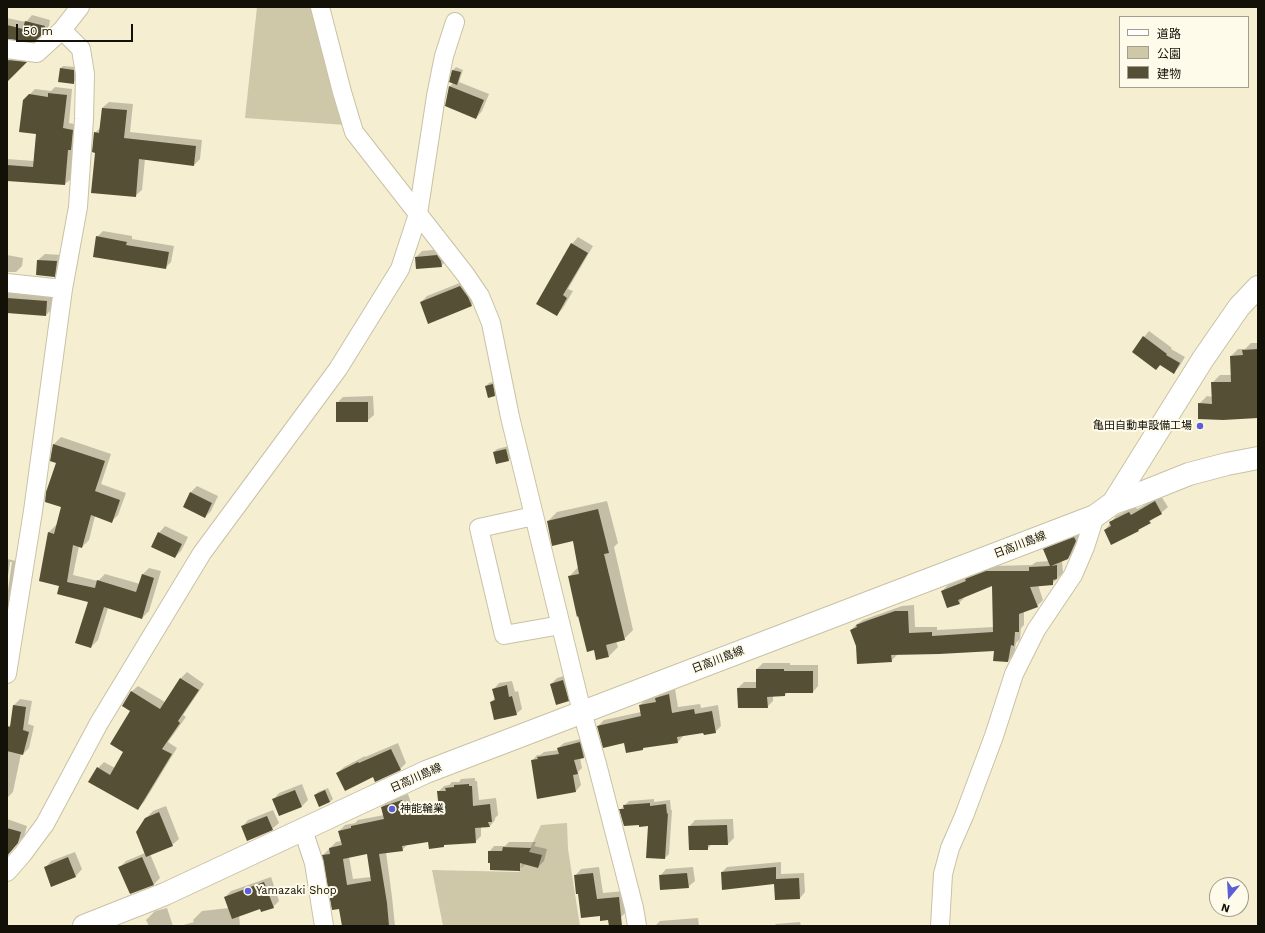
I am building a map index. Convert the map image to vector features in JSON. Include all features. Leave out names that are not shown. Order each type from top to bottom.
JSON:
[{"type":"main road","name":"日高川島線","points":[[84,926],[165,894],[426,772],[1095,516],[1113,502],[1203,359],[1239,307],[1258,287]]},
{"type":"main road","points":[[1113,502],[1139,494],[1189,474],[1226,464],[1258,458]]},
{"type":"street","points":[[7,49],[38,53],[62,30],[80,7]]},
{"type":"street","points":[[320,7],[354,132],[465,274],[480,296],[491,323],[510,417],[582,712],[597,764],[634,908],[637,926]]},
{"type":"street","points":[[7,872],[22,855],[45,824],[99,723],[202,553],[338,369],[400,269],[418,214],[441,70],[455,22]]},
{"type":"street","points":[[7,674],[33,511],[63,289],[78,207],[84,119],[85,74],[81,50],[62,30]]},
{"type":"street","points":[[7,283],[63,289]]},
{"type":"street","points":[[534,516],[479,528],[504,635],[561,626]]},
{"type":"street","points":[[940,926],[943,874],[950,848],[964,816],[994,736],[1014,674],[1036,630],[1072,575],[1085,547],[1095,516]]},
{"type":"street","points":[[303,830],[314,863],[324,926]]},
{"type":"green space","points":[[257,7],[315,7],[346,125],[245,118]]},
{"type":"green space","points":[[567,823],[568,849],[580,926],[443,926],[432,870],[519,872],[541,825]]},
{"type":"building","points":[[25,21],[45,26],[43,34],[34,42],[7,39],[7,25],[23,29]]},
{"type":"building","points":[[7,60],[27,62],[7,82]]},
{"type":"building","points":[[60,68],[74,70],[74,84],[58,82]]},
{"type":"building","points":[[452,70],[461,72],[457,85],[449,82]]},
{"type":"building","points":[[449,86],[484,100],[476,119],[445,106]]},
{"type":"building","points":[[48,93],[67,95],[63,128],[73,130],[71,150],[68,150],[65,185],[7,181],[7,165],[33,167],[36,134],[19,132],[23,100],[29,94],[48,97]]},
{"type":"building","points":[[102,108],[127,110],[124,138],[196,146],[194,166],[139,159],[136,197],[91,193],[95,153],[92,152],[94,132],[99,133]]},
{"type":"building","points":[[96,236],[127,242],[126,245],[169,252],[166,269],[93,257]]},
{"type":"building","points":[[571,243],[588,253],[563,295],[567,298],[557,316],[536,304]]},
{"type":"building","points":[[437,255],[441,261],[442,267],[416,269],[415,257]]},
{"type":"building","points":[[37,260],[57,261],[55,277],[36,275]]},
{"type":"building","points":[[460,286],[468,297],[472,306],[428,324],[420,302]]},
{"type":"building","points":[[7,298],[47,301],[46,316],[7,313]]},
{"type":"building","points":[[1143,336],[1167,354],[1166,355],[1180,363],[1174,374],[1160,365],[1156,370],[1132,352]]},
{"type":"building","points":[[1258,349],[1258,418],[1223,420],[1198,419],[1198,403],[1212,404],[1211,382],[1231,382],[1230,356],[1243,355],[1242,350]]},
{"type":"building","points":[[493,384],[495,396],[488,398],[485,386]]},
{"type":"building","points":[[336,402],[368,402],[368,422],[336,422]]},
{"type":"building","points":[[53,444],[105,461],[95,491],[120,500],[112,523],[91,515],[82,548],[73,545],[67,582],[95,588],[97,580],[136,592],[142,574],[154,578],[142,619],[104,607],[91,648],[75,643],[88,602],[57,594],[59,586],[39,581],[48,532],[54,534],[61,507],[45,502],[46,492],[56,463],[50,461]]},
{"type":"building","points":[[506,449],[509,461],[496,464],[493,452]]},
{"type":"building","points":[[190,492],[212,503],[205,518],[183,507]]},
{"type":"building","points":[[1155,501],[1162,514],[1149,521],[1151,523],[1138,530],[1139,531],[1111,545],[1104,530],[1111,526],[1109,522],[1129,512],[1131,515]]},
{"type":"building","points":[[598,509],[609,553],[604,554],[625,640],[606,645],[609,657],[596,660],[594,650],[587,652],[578,616],[577,617],[568,576],[579,574],[573,541],[552,546],[547,521]]},
{"type":"building","points":[[158,532],[182,544],[175,558],[151,547]]},
{"type":"building","points":[[1074,537],[1076,541],[1068,559],[1051,566],[1057,565],[1057,579],[1053,580],[1053,585],[1030,587],[1038,607],[1019,614],[1019,632],[1015,632],[1014,646],[1011,645],[1008,662],[993,661],[994,651],[891,655],[892,662],[857,664],[856,646],[850,630],[857,627],[856,625],[895,611],[908,611],[909,633],[932,632],[932,636],[993,632],[992,586],[958,600],[960,604],[947,608],[941,591],[966,581],[965,579],[986,571],[1029,571],[1029,567],[1050,566],[1043,549]]},
{"type":"building","points":[[756,669],[813,671],[813,693],[785,693],[785,696],[767,697],[768,708],[738,708],[737,688],[756,688]]},
{"type":"building","points":[[180,678],[199,690],[178,721],[180,723],[162,749],[172,754],[138,810],[88,782],[97,767],[110,775],[123,752],[110,744],[130,711],[122,706],[131,691],[160,709]]},
{"type":"building","points":[[563,680],[569,701],[556,705],[550,684]]},
{"type":"building","points":[[507,685],[509,697],[512,696],[517,715],[494,720],[490,702],[495,700],[492,689]]},
{"type":"building","points":[[669,694],[672,713],[694,709],[695,714],[712,711],[716,733],[704,735],[703,733],[677,737],[678,743],[643,748],[643,750],[626,753],[624,743],[603,748],[597,726],[641,716],[639,705],[656,702],[655,698]]},
{"type":"building","points":[[13,705],[26,707],[23,730],[29,732],[23,755],[7,751],[7,726],[10,727]]},
{"type":"building","points":[[580,742],[584,758],[574,760],[578,774],[573,775],[576,792],[537,799],[531,760],[538,759],[537,757],[559,754],[557,748]]},
{"type":"building","points":[[391,749],[401,770],[375,782],[373,777],[345,791],[336,773],[358,762],[359,763]]},
{"type":"building","points":[[469,784],[469,786],[472,786],[473,806],[490,804],[492,822],[488,822],[490,827],[475,828],[476,843],[444,845],[444,847],[429,849],[428,842],[402,846],[403,851],[379,854],[389,926],[342,926],[339,909],[332,910],[322,855],[330,854],[329,848],[342,845],[338,831],[351,828],[351,826],[384,819],[381,807],[402,800],[406,811],[439,810],[437,791],[446,791],[445,788],[454,787],[454,785]],"holes":[[[367,854],[371,881],[347,885],[343,859]]]},
{"type":"building","points":[[295,790],[302,807],[279,816],[272,799]]},
{"type":"building","points":[[325,790],[330,802],[319,807],[314,795]]},
{"type":"building","points":[[650,803],[650,806],[666,804],[667,814],[668,813],[665,859],[646,858],[648,826],[624,826],[619,809],[624,809],[623,805]]},
{"type":"building","points":[[159,812],[173,846],[146,857],[136,832],[145,818]]},
{"type":"building","points":[[267,816],[273,830],[247,841],[241,826]]},
{"type":"building","points":[[727,825],[728,845],[708,845],[708,850],[689,850],[688,826]]},
{"type":"building","points":[[7,828],[21,832],[18,843],[7,856]]},
{"type":"building","points":[[503,847],[531,848],[529,852],[542,855],[538,868],[520,863],[520,871],[490,870],[490,863],[488,863],[488,851],[502,851]]},
{"type":"building","points":[[68,857],[76,877],[51,887],[44,867]]},
{"type":"building","points":[[142,857],[154,885],[130,894],[118,867]]},
{"type":"building","points":[[776,867],[776,879],[799,878],[800,899],[775,900],[774,884],[722,890],[721,872]]},
{"type":"building","points":[[593,873],[597,899],[619,897],[622,926],[609,926],[608,920],[600,921],[600,916],[581,918],[574,875]]},
{"type":"building","points":[[687,873],[689,888],[660,890],[659,875]]},
{"type":"building","points":[[264,882],[274,908],[261,912],[260,909],[232,919],[224,897]]},
{"type":"place","name":"亀田自動車設備工場","points":[[1200,426]]},
{"type":"place","name":"神能輪業","points":[[392,809]]},
{"type":"place","name":"Yamazaki Shop","points":[[248,891]]}]
